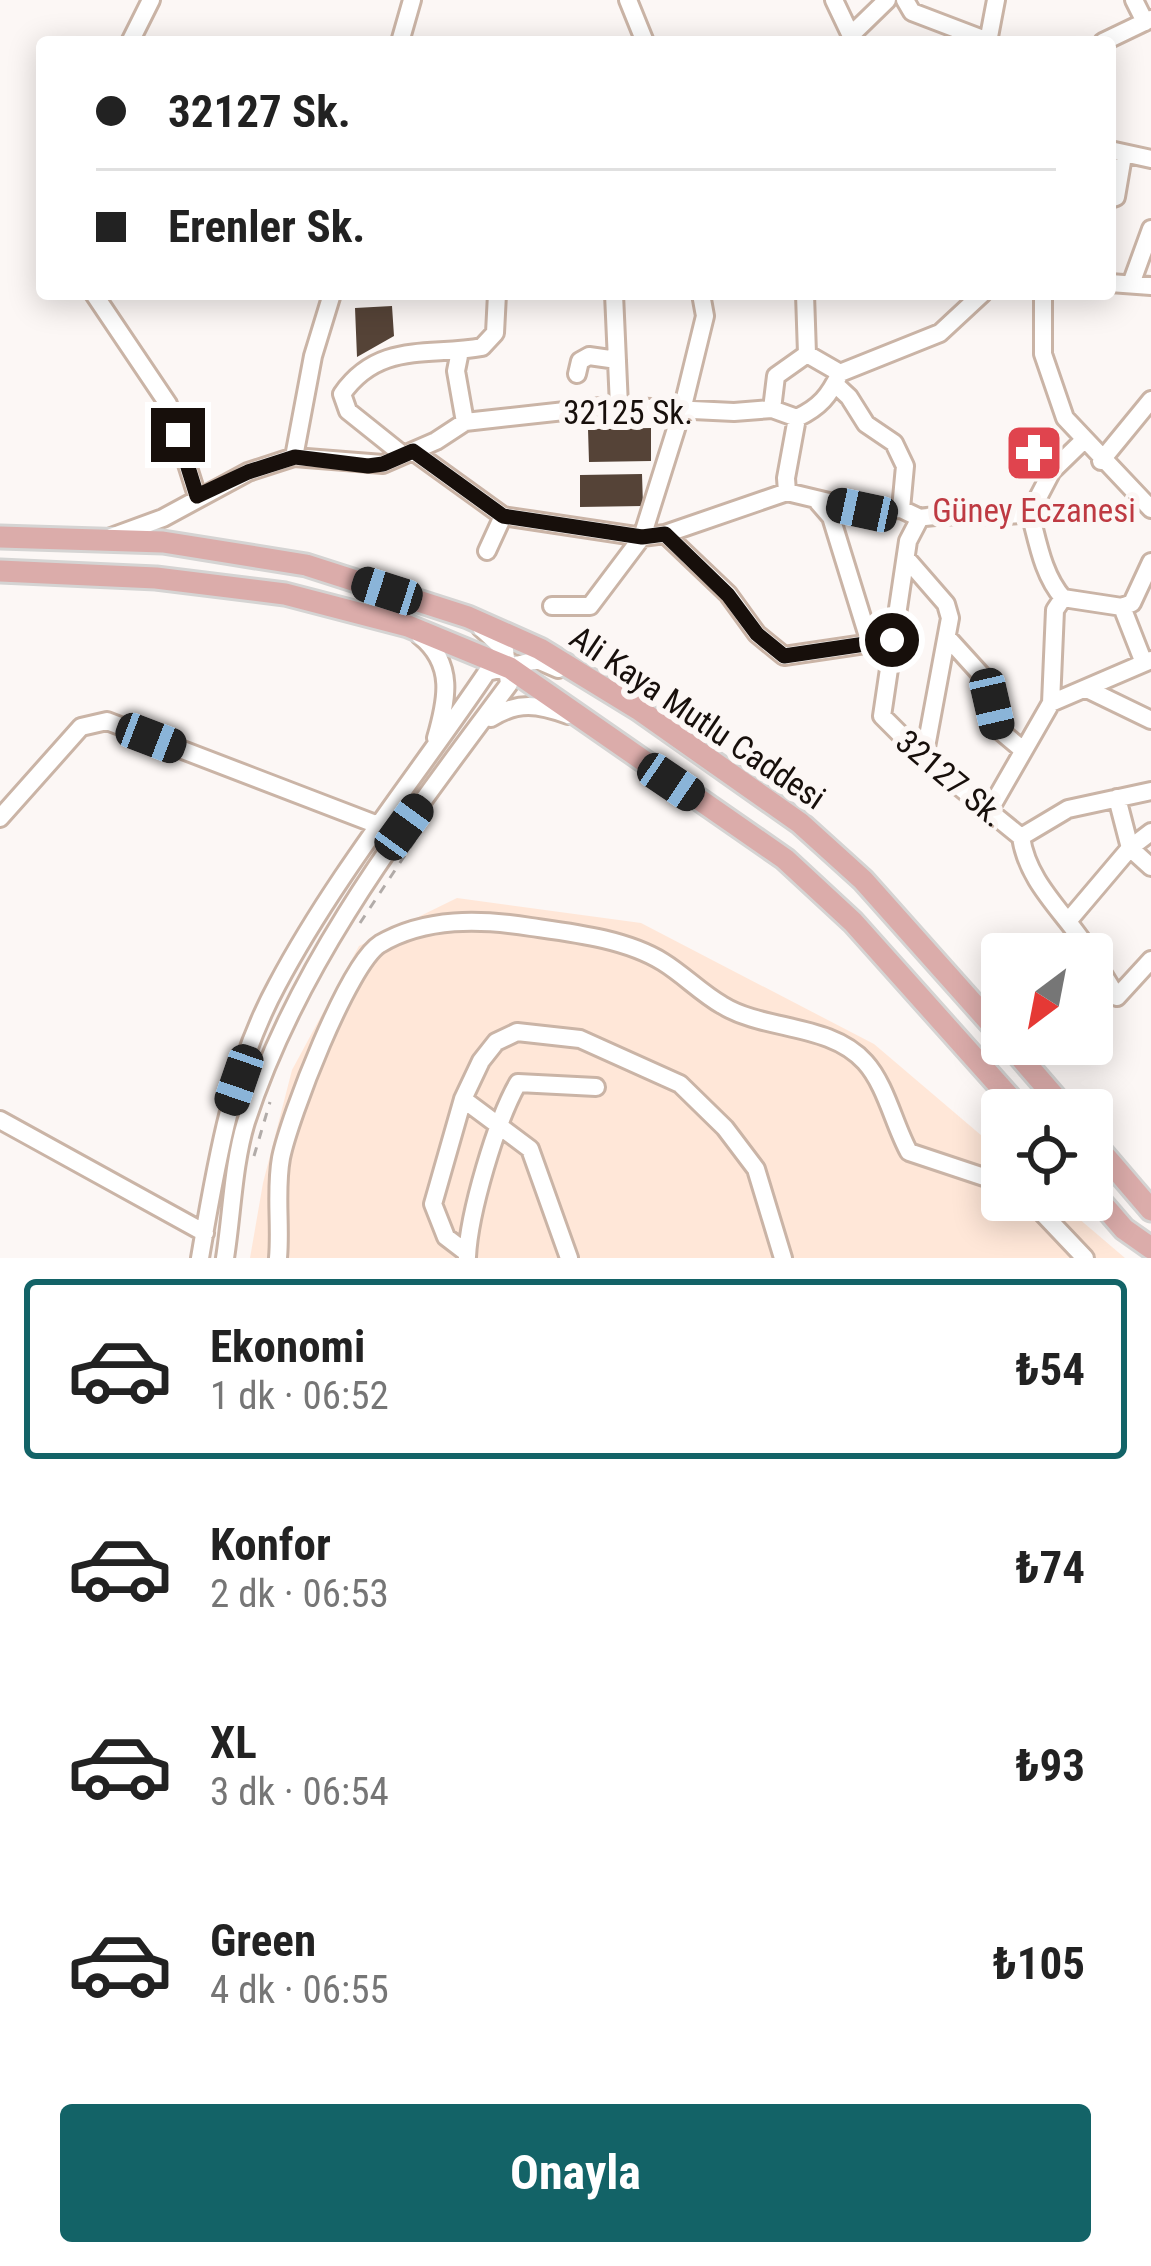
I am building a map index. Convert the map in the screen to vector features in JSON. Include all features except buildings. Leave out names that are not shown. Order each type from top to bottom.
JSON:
[{"type":"main road","name":"Ali Kaya Mutlu Caddesi","points":[[0,537],[111,537],[306,565],[468,617],[540,649],[601,686],[816,837],[863,880],[981,1012]]},
{"type":"main road","name":"Ali Kaya Mutlu Caddesi","points":[[0,571],[156,578],[285,594],[408,626],[510,676],[785,859],[854,922],[1002,1089]]},
{"type":"main road","points":[[1027,1065],[1048,1089]]},
{"type":"main road","points":[[1113,1166],[1151,1210]]},
{"type":"main road","points":[[1113,1216],[1151,1248]]},
{"type":"street","points":[[133,36],[151,0]]},
{"type":"street","points":[[402,36],[412,0]]},
{"type":"street","points":[[628,0],[643,36]]},
{"type":"street","points":[[834,0],[848,36],[887,0]]},
{"type":"street","points":[[905,0],[912,12],[973,36]]},
{"type":"street","points":[[989,36],[997,0]]},
{"type":"street","points":[[1110,36],[1142,10]]},
{"type":"street","points":[[1116,196],[1116,153],[1151,159]]},
{"type":"street","points":[[1130,284],[1151,229]]},
{"type":"street","points":[[1116,284],[1151,286]]},
{"type":"street","points":[[98,300],[168,404],[197,496]]},
{"type":"street","points":[[295,457],[313,356],[330,300]]},
{"type":"street","points":[[497,300],[495,332],[482,347],[401,354],[353,378],[342,394],[348,411],[503,516],[642,537],[665,534],[788,492],[862,510],[901,509],[920,518],[1030,513]]},
{"type":"street","points":[[614,300],[619,406]]},
{"type":"street","points":[[552,606],[590,606],[642,537],[682,410],[704,316],[702,300]]},
{"type":"street","points":[[806,300],[807,354]]},
{"type":"street","points":[[788,492],[796,418],[816,409],[838,379],[940,333],[963,300]]},
{"type":"street","points":[[1045,300],[1043,354],[1065,418],[1151,509]]},
{"type":"street","points":[[460,351],[456,371],[465,422]]},
{"type":"street","points":[[807,354],[838,379],[866,424],[893,443],[905,466],[901,509]]},
{"type":"street","points":[[772,409],[776,376],[807,354]]},
{"type":"street","points":[[577,374],[580,361],[589,356],[617,360]]},
{"type":"street","points":[[1101,461],[1151,400]]},
{"type":"street","name":"32125 Sk.","points":[[408,453],[465,422],[619,406],[734,412],[772,409],[796,418]]},
{"type":"street","points":[[1084,440],[1052,471],[1030,513],[1053,587],[1063,598],[1122,608],[1132,603],[1151,562]]},
{"type":"street","points":[[111,537],[163,518],[248,472],[295,457],[368,466],[408,453]]},
{"type":"street","points":[[817,501],[831,517],[871,643]]},
{"type":"street","points":[[487,551],[503,516]]},
{"type":"street","points":[[163,518],[163,542]]},
{"type":"street","points":[[665,534],[728,595],[757,634],[784,656],[892,640],[912,528],[920,518]]},
{"type":"street","points":[[906,558],[946,604],[950,618],[924,758]]},
{"type":"street","points":[[989,811],[1051,703],[1055,610],[1063,598]]},
{"type":"street","points":[[1051,703],[1148,661],[1122,608]]},
{"type":"street","points":[[468,617],[505,650],[510,676]]},
{"type":"street","points":[[408,626],[433,646],[447,677],[430,756]]},
{"type":"street","points":[[946,637],[986,680],[998,729],[1023,750]]},
{"type":"street","name":"32127 Sk.","points":[[892,640],[882,716],[924,758],[1021,838]]},
{"type":"street","points":[[225,1258],[244,1128],[281,1031],[322,952],[404,827],[510,676],[537,660],[601,686]]},
{"type":"street","points":[[200,1258],[214,1163],[275,987],[379,825],[487,672],[510,676]]},
{"type":"street","points":[[1087,689],[1151,720]]},
{"type":"street","points":[[480,724],[508,707],[538,704],[579,719]]},
{"type":"street","points":[[0,818],[81,727],[107,721],[379,825]]},
{"type":"street","points":[[1078,933],[1035,881],[1021,838],[1067,809],[1151,790]]},
{"type":"street","points":[[1117,798],[1130,848],[1151,867]]},
{"type":"street","points":[[1069,920],[1130,848],[1151,832]]},
{"type":"street","points":[[278,1258],[281,1156],[328,1029],[356,972],[375,947],[439,923],[496,922],[576,933],[662,961],[728,1010],[822,1037],[848,1050],[866,1063],[908,1152],[981,1177]]},
{"type":"street","points":[[1113,990],[1117,997],[1150,962]]},
{"type":"street","points":[[467,1256],[446,1237],[433,1204],[464,1099],[481,1061],[496,1042],[517,1032],[580,1039],[680,1084],[756,1169],[782,1251],[796,1258]]},
{"type":"street","points":[[467,1256],[469,1232],[518,1083],[596,1087]]},
{"type":"street","points":[[464,1099],[530,1149],[569,1258]]},
{"type":"street","points":[[0,1120],[205,1233]]},
{"type":"street","points":[[1050,1221],[1085,1258]]},
{"type":"shaded area","points":[[457,898],[641,923],[874,1044],[981,1135],[981,1221],[1082,1221],[1125,1258],[250,1258],[263,1183],[292,1070],[359,946]]},
{"type":"place","name":"Güney Eczanesi","points":[[1034,453]]},
{"type":"route","points":[[178,435],[197,496],[295,457],[368,466],[413,451],[503,516],[642,537],[665,534],[728,595],[757,634],[784,656],[892,640]]}]
